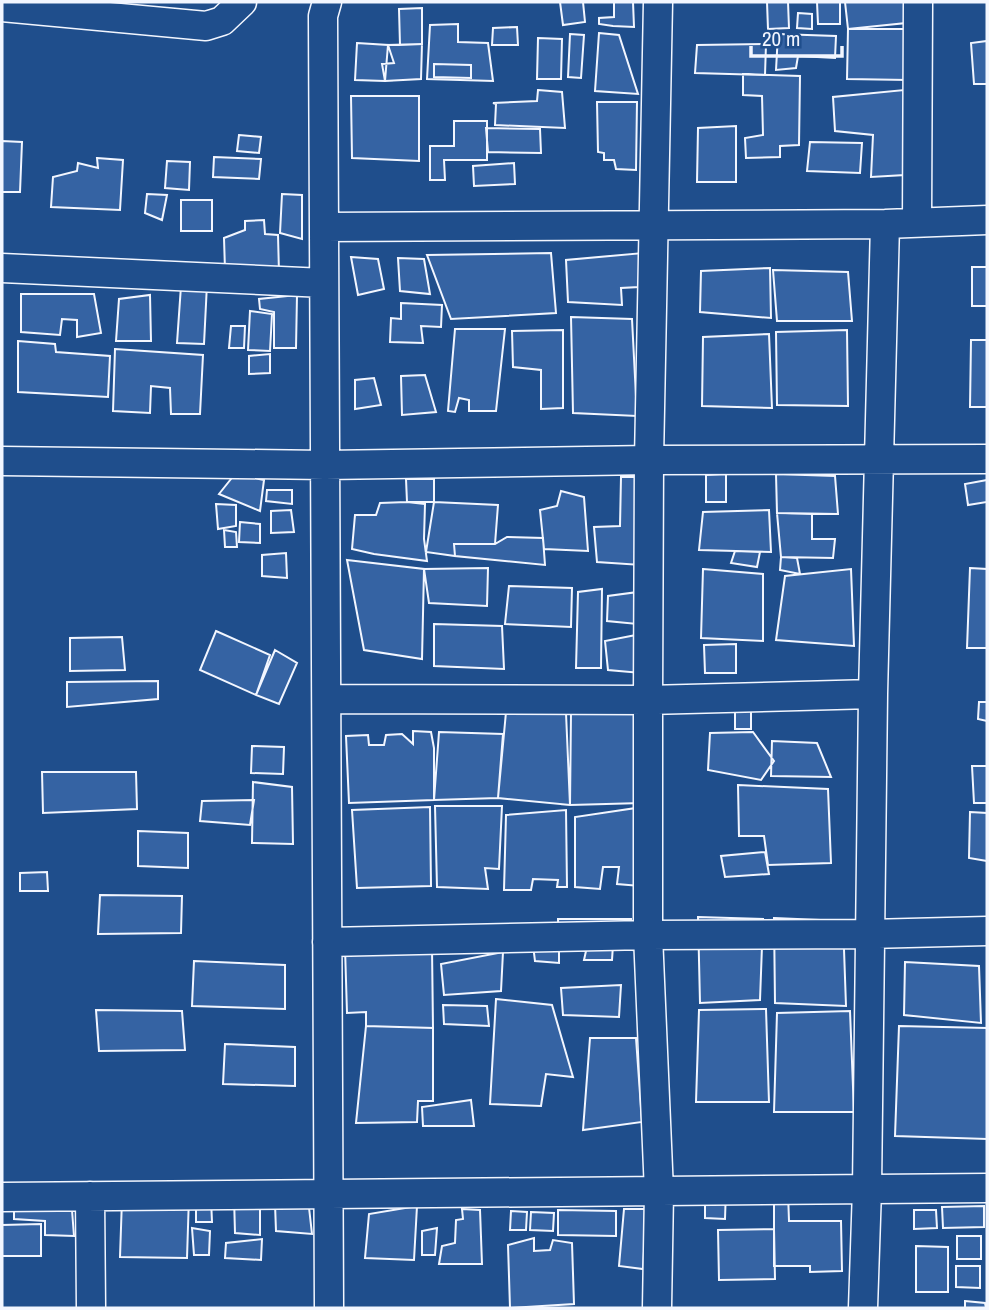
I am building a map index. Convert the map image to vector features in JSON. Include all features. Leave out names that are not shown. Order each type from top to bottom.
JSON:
[{"type":"street","points":[[2,7],[206,26],[222,21],[242,2]]},
{"type":"street","points":[[327,2],[323,16],[329,1308]]},
{"type":"street","points":[[657,1308],[659,1192],[648,935],[648,700],[649,460],[658,2]]},
{"type":"street","points":[[917,222],[918,2]]},
{"type":"street","points":[[324,228],[885,224],[987,220]]},
{"type":"street","points":[[863,1308],[873,694],[885,224]]},
{"type":"street","points":[[2,268],[324,283]]},
{"type":"street","points":[[2,461],[325,466],[649,460],[987,460]]},
{"type":"street","points":[[327,699],[648,700],[873,694]]},
{"type":"street","points":[[327,942],[987,931]]},
{"type":"street","points":[[2,1197],[987,1188]]},
{"type":"street","points":[[90,1196],[91,1308]]},
{"type":"building","points":[[560,2],[583,2],[585,22],[563,25]]},
{"type":"building","points":[[614,2],[633,2],[634,27],[599,24],[599,18],[614,17]]},
{"type":"building","points":[[767,2],[788,2],[789,28],[768,29]]},
{"type":"building","points":[[817,2],[840,2],[840,24],[818,24]]},
{"type":"building","points":[[845,2],[904,2],[906,23],[848,29]]},
{"type":"building","points":[[422,8],[422,44],[400,45],[399,9]]},
{"type":"building","points":[[798,13],[812,14],[812,29],[797,28]]},
{"type":"building","points":[[458,24],[458,42],[488,43],[493,81],[427,79],[430,25]]},
{"type":"building","points":[[517,27],[518,45],[492,45],[493,28]]},
{"type":"building","points":[[848,29],[905,29],[908,80],[847,79]]},
{"type":"building","points":[[599,33],[619,35],[638,94],[595,91]]},
{"type":"building","points":[[570,34],[584,35],[581,78],[568,77]]},
{"type":"building","points":[[778,34],[836,36],[835,58],[798,56],[796,68],[776,70]]},
{"type":"building","points":[[538,38],[562,39],[561,79],[537,79]]},
{"type":"building","points":[[987,41],[987,84],[974,84],[971,43]]},
{"type":"building","points":[[357,43],[388,45],[385,81],[355,80]]},
{"type":"building","points":[[422,44],[421,79],[385,81],[382,64],[394,63],[388,45]]},
{"type":"building","points":[[766,44],[765,75],[695,73],[697,45]]},
{"type":"building","points":[[434,64],[471,65],[471,78],[434,77]]},
{"type":"building","points":[[743,74],[800,76],[799,145],[780,146],[780,157],[746,158],[745,138],[763,135],[762,96],[743,95]]},
{"type":"building","points":[[538,90],[562,92],[565,128],[495,125],[496,104],[493,103],[537,101]]},
{"type":"building","points":[[904,90],[905,175],[871,177],[873,135],[835,131],[833,97]]},
{"type":"building","points":[[351,96],[419,96],[419,161],[352,158]]},
{"type":"building","points":[[597,102],[637,102],[636,170],[616,169],[614,160],[604,160],[604,153],[598,152]]},
{"type":"building","points":[[454,121],[487,121],[487,160],[444,160],[445,180],[430,180],[430,146],[454,146]]},
{"type":"building","points":[[736,126],[736,182],[697,182],[698,128]]},
{"type":"building","points":[[486,128],[540,129],[541,153],[488,152]]},
{"type":"building","points":[[239,135],[261,137],[259,153],[237,151]]},
{"type":"building","points":[[2,141],[22,142],[20,192],[2,192]]},
{"type":"building","points":[[810,142],[862,143],[860,173],[807,171]]},
{"type":"building","points":[[214,157],[261,159],[259,179],[213,177]]},
{"type":"building","points":[[97,158],[123,160],[120,210],[51,207],[53,177],[77,171],[78,163],[98,168]]},
{"type":"building","points":[[167,161],[190,162],[189,190],[165,188]]},
{"type":"building","points":[[514,163],[515,184],[474,186],[473,166]]},
{"type":"building","points":[[147,194],[167,195],[162,220],[145,213]]},
{"type":"building","points":[[282,194],[302,195],[302,239],[280,233]]},
{"type":"building","points":[[181,200],[212,200],[212,231],[181,231]]},
{"type":"building","points":[[264,220],[265,234],[278,235],[279,273],[225,270],[224,238],[245,230],[245,221]]},
{"type":"building","points":[[551,253],[556,313],[451,319],[427,255]]},
{"type":"building","points":[[643,253],[639,287],[621,288],[622,305],[568,302],[566,260]]},
{"type":"building","points":[[351,257],[378,259],[384,289],[358,295]]},
{"type":"building","points":[[398,258],[424,259],[430,294],[400,291]]},
{"type":"building","points":[[972,267],[987,267],[987,306],[972,306]]},
{"type":"building","points":[[770,268],[771,318],[700,312],[701,271]]},
{"type":"building","points":[[773,270],[848,272],[852,321],[777,321]]},
{"type":"building","points":[[207,284],[204,344],[177,343],[181,286]]},
{"type":"building","points":[[21,294],[94,294],[101,333],[77,337],[77,320],[62,319],[60,335],[21,332]]},
{"type":"building","points":[[150,295],[151,341],[116,341],[119,299]]},
{"type":"building","points":[[297,295],[296,348],[274,348],[274,312],[260,309],[259,299]]},
{"type":"building","points":[[401,303],[442,305],[441,327],[421,326],[423,343],[390,342],[391,318],[401,319]]},
{"type":"building","points":[[250,311],[272,314],[270,351],[248,350]]},
{"type":"building","points":[[571,317],[632,319],[637,416],[573,413]]},
{"type":"building","points":[[231,326],[245,326],[244,348],[229,348]]},
{"type":"building","points":[[455,329],[505,329],[496,411],[469,411],[469,400],[459,398],[455,412],[448,411]]},
{"type":"building","points":[[563,330],[563,408],[541,409],[541,370],[513,367],[512,331]]},
{"type":"building","points":[[847,330],[848,406],[777,405],[776,332]]},
{"type":"building","points":[[769,334],[772,408],[702,406],[703,337]]},
{"type":"building","points":[[971,340],[987,340],[987,407],[970,407]]},
{"type":"building","points":[[18,341],[55,344],[56,352],[110,356],[108,397],[18,392]]},
{"type":"building","points":[[115,349],[203,355],[200,414],[171,414],[170,388],[151,386],[150,413],[113,411]]},
{"type":"building","points":[[270,354],[270,373],[249,374],[249,356]]},
{"type":"building","points":[[425,375],[436,412],[402,415],[401,376]]},
{"type":"building","points":[[374,378],[381,405],[355,409],[355,380]]},
{"type":"building","points":[[235,474],[264,480],[260,511],[219,494]]},
{"type":"building","points":[[726,474],[726,502],[706,502],[706,475]]},
{"type":"building","points":[[776,474],[835,476],[838,514],[777,513]]},
{"type":"building","points":[[621,477],[637,477],[641,565],[597,562],[594,527],[620,526]]},
{"type":"building","points":[[406,479],[434,479],[434,502],[407,502]]},
{"type":"building","points":[[987,480],[987,502],[968,505],[965,484]]},
{"type":"building","points":[[267,490],[292,490],[292,504],[266,501]]},
{"type":"building","points":[[561,491],[584,497],[588,551],[544,549],[540,510],[557,506]]},
{"type":"building","points":[[434,502],[498,505],[495,544],[454,544],[455,556],[426,552]]},
{"type":"building","points":[[380,503],[425,504],[424,539],[427,561],[352,549],[355,515],[376,515]]},
{"type":"building","points":[[216,504],[236,505],[236,526],[218,529]]},
{"type":"building","points":[[291,510],[294,532],[271,533],[271,511]]},
{"type":"building","points":[[769,510],[771,552],[699,550],[703,512]]},
{"type":"building","points":[[777,513],[812,514],[812,539],[835,539],[833,558],[781,557]]},
{"type":"building","points":[[240,522],[260,524],[260,543],[239,542]]},
{"type":"building","points":[[224,530],[236,532],[237,547],[225,547]]},
{"type":"building","points":[[507,537],[543,538],[545,565],[455,556],[454,544],[495,544]]},
{"type":"building","points":[[735,551],[760,552],[757,567],[731,563]]},
{"type":"building","points":[[286,553],[287,578],[262,576],[262,555]]},
{"type":"building","points":[[781,557],[797,558],[800,574],[780,570]]},
{"type":"building","points":[[347,560],[424,569],[422,659],[364,650]]},
{"type":"building","points":[[488,568],[487,606],[429,603],[424,569]]},
{"type":"building","points":[[970,568],[987,569],[987,648],[967,648]]},
{"type":"building","points":[[703,569],[763,574],[763,641],[701,638]]},
{"type":"building","points":[[851,569],[854,646],[776,640],[785,576]]},
{"type":"building","points":[[509,586],[572,588],[571,627],[505,624]]},
{"type":"building","points":[[602,589],[601,668],[576,668],[578,592]]},
{"type":"building","points":[[638,592],[637,624],[607,621],[608,596]]},
{"type":"building","points":[[434,624],[502,626],[504,669],[434,666]]},
{"type":"building","points":[[216,631],[270,655],[256,695],[200,670]]},
{"type":"building","points":[[641,634],[641,673],[608,670],[605,641]]},
{"type":"building","points":[[122,637],[125,670],[70,671],[70,638]]},
{"type":"building","points":[[736,644],[736,673],[705,673],[704,645]]},
{"type":"building","points":[[275,650],[297,663],[279,704],[256,695]]},
{"type":"building","points":[[158,681],[158,699],[67,707],[67,682]]},
{"type":"building","points":[[979,702],[987,702],[987,721],[978,719]]},
{"type":"building","points":[[735,710],[751,710],[751,729],[735,729]]},
{"type":"building","points":[[506,712],[566,713],[570,805],[498,798]]},
{"type":"building","points":[[571,712],[639,714],[642,803],[570,805]]},
{"type":"building","points":[[413,731],[431,732],[434,748],[434,800],[349,803],[346,736],[368,735],[369,745],[384,745],[386,735],[402,734],[413,744]]},
{"type":"building","points":[[439,732],[503,734],[498,798],[434,800]]},
{"type":"building","points":[[753,732],[774,761],[761,780],[708,770],[710,733]]},
{"type":"building","points":[[772,741],[817,743],[831,777],[771,776]]},
{"type":"building","points":[[252,746],[284,747],[283,774],[251,773]]},
{"type":"building","points":[[972,766],[987,766],[987,803],[974,803]]},
{"type":"building","points":[[42,772],[136,772],[137,809],[43,813]]},
{"type":"building","points":[[253,782],[292,787],[293,844],[252,843]]},
{"type":"building","points":[[738,785],[828,789],[831,863],[768,865],[764,836],[739,836]]},
{"type":"building","points":[[254,800],[250,825],[200,821],[202,801]]},
{"type":"building","points":[[435,806],[502,806],[499,869],[485,868],[488,889],[437,887]]},
{"type":"building","points":[[430,807],[431,886],[357,888],[352,810]]},
{"type":"building","points":[[636,808],[640,886],[617,884],[619,867],[603,867],[600,889],[575,887],[575,817]]},
{"type":"building","points":[[566,810],[567,887],[557,887],[558,880],[533,879],[531,890],[504,890],[506,815]]},
{"type":"building","points":[[970,812],[987,813],[987,861],[969,858]]},
{"type":"building","points":[[138,831],[188,833],[188,868],[138,866]]},
{"type":"building","points":[[765,852],[769,874],[725,877],[721,856]]},
{"type":"building","points":[[47,872],[48,891],[20,891],[20,873]]},
{"type":"building","points":[[100,895],[182,896],[181,933],[98,934]]},
{"type":"building","points":[[698,917],[763,919],[760,1000],[700,1003]]},
{"type":"building","points":[[774,918],[843,921],[846,1006],[775,1003]]},
{"type":"building","points":[[558,919],[631,919],[632,950],[613,945],[612,960],[584,960],[586,951],[559,946]]},
{"type":"building","points":[[533,945],[559,946],[559,963],[535,961]]},
{"type":"building","points":[[345,948],[432,948],[433,1028],[366,1026],[366,1012],[347,1013]]},
{"type":"building","points":[[503,952],[501,991],[444,995],[441,964]]},
{"type":"building","points":[[194,961],[285,965],[285,1009],[192,1006]]},
{"type":"building","points":[[905,962],[979,966],[981,1023],[904,1015]]},
{"type":"building","points":[[621,985],[619,1017],[563,1015],[561,988]]},
{"type":"building","points":[[496,999],[552,1005],[573,1077],[546,1074],[541,1106],[490,1104]]},
{"type":"building","points":[[443,1005],[487,1006],[489,1026],[444,1024]]},
{"type":"building","points":[[766,1009],[769,1102],[696,1102],[699,1010]]},
{"type":"building","points":[[96,1010],[182,1011],[185,1050],[99,1051]]},
{"type":"building","points":[[850,1011],[854,1112],[774,1112],[777,1013]]},
{"type":"building","points":[[366,1026],[433,1028],[433,1101],[418,1101],[417,1122],[356,1123]]},
{"type":"building","points":[[899,1026],[987,1028],[987,1139],[895,1136]]},
{"type":"building","points":[[590,1038],[636,1038],[642,1122],[583,1130]]},
{"type":"building","points":[[225,1044],[295,1047],[295,1086],[223,1084]]},
{"type":"building","points":[[471,1100],[474,1126],[423,1126],[422,1107]]},
{"type":"building","points":[[705,1188],[726,1189],[725,1219],[705,1218]]},
{"type":"building","points":[[307,1190],[312,1234],[276,1231],[275,1204]]},
{"type":"building","points":[[774,1193],[788,1193],[789,1221],[841,1221],[842,1271],[810,1272],[810,1266],[774,1266]]},
{"type":"building","points":[[189,1196],[187,1258],[120,1257],[122,1199]]},
{"type":"building","points":[[260,1196],[260,1235],[235,1233],[234,1197]]},
{"type":"building","points":[[71,1197],[74,1236],[45,1235],[45,1221],[14,1219],[14,1199]]},
{"type":"building","points":[[196,1197],[211,1199],[212,1222],[196,1222]]},
{"type":"building","points":[[417,1206],[414,1260],[365,1258],[369,1214]]},
{"type":"building","points":[[984,1206],[984,1227],[943,1228],[942,1207]]},
{"type":"building","points":[[462,1209],[480,1210],[482,1264],[439,1264],[442,1246],[455,1243],[456,1220],[463,1219]]},
{"type":"building","points":[[624,1209],[652,1209],[645,1234],[643,1269],[619,1266]]},
{"type":"building","points":[[558,1210],[616,1211],[616,1236],[558,1235]]},
{"type":"building","points":[[914,1210],[936,1210],[937,1228],[914,1229]]},
{"type":"building","points":[[511,1211],[527,1212],[526,1230],[510,1230]]},
{"type":"building","points":[[531,1212],[554,1213],[553,1231],[530,1230]]},
{"type":"building","points":[[41,1224],[41,1256],[2,1256],[2,1225]]},
{"type":"building","points":[[192,1228],[210,1231],[209,1255],[194,1255]]},
{"type":"building","points":[[437,1228],[435,1255],[422,1255],[422,1231]]},
{"type":"building","points":[[774,1229],[775,1279],[719,1280],[718,1230]]},
{"type":"building","points":[[957,1236],[981,1236],[981,1259],[957,1259]]},
{"type":"building","points":[[534,1238],[534,1251],[550,1250],[553,1240],[572,1243],[574,1304],[510,1308],[508,1245]]},
{"type":"building","points":[[262,1239],[261,1260],[225,1258],[226,1243]]},
{"type":"building","points":[[916,1246],[948,1247],[948,1292],[916,1292]]},
{"type":"building","points":[[956,1266],[980,1266],[980,1288],[956,1287]]},
{"type":"building","points":[[965,1301],[985,1303],[986,1308],[965,1308]]}]
